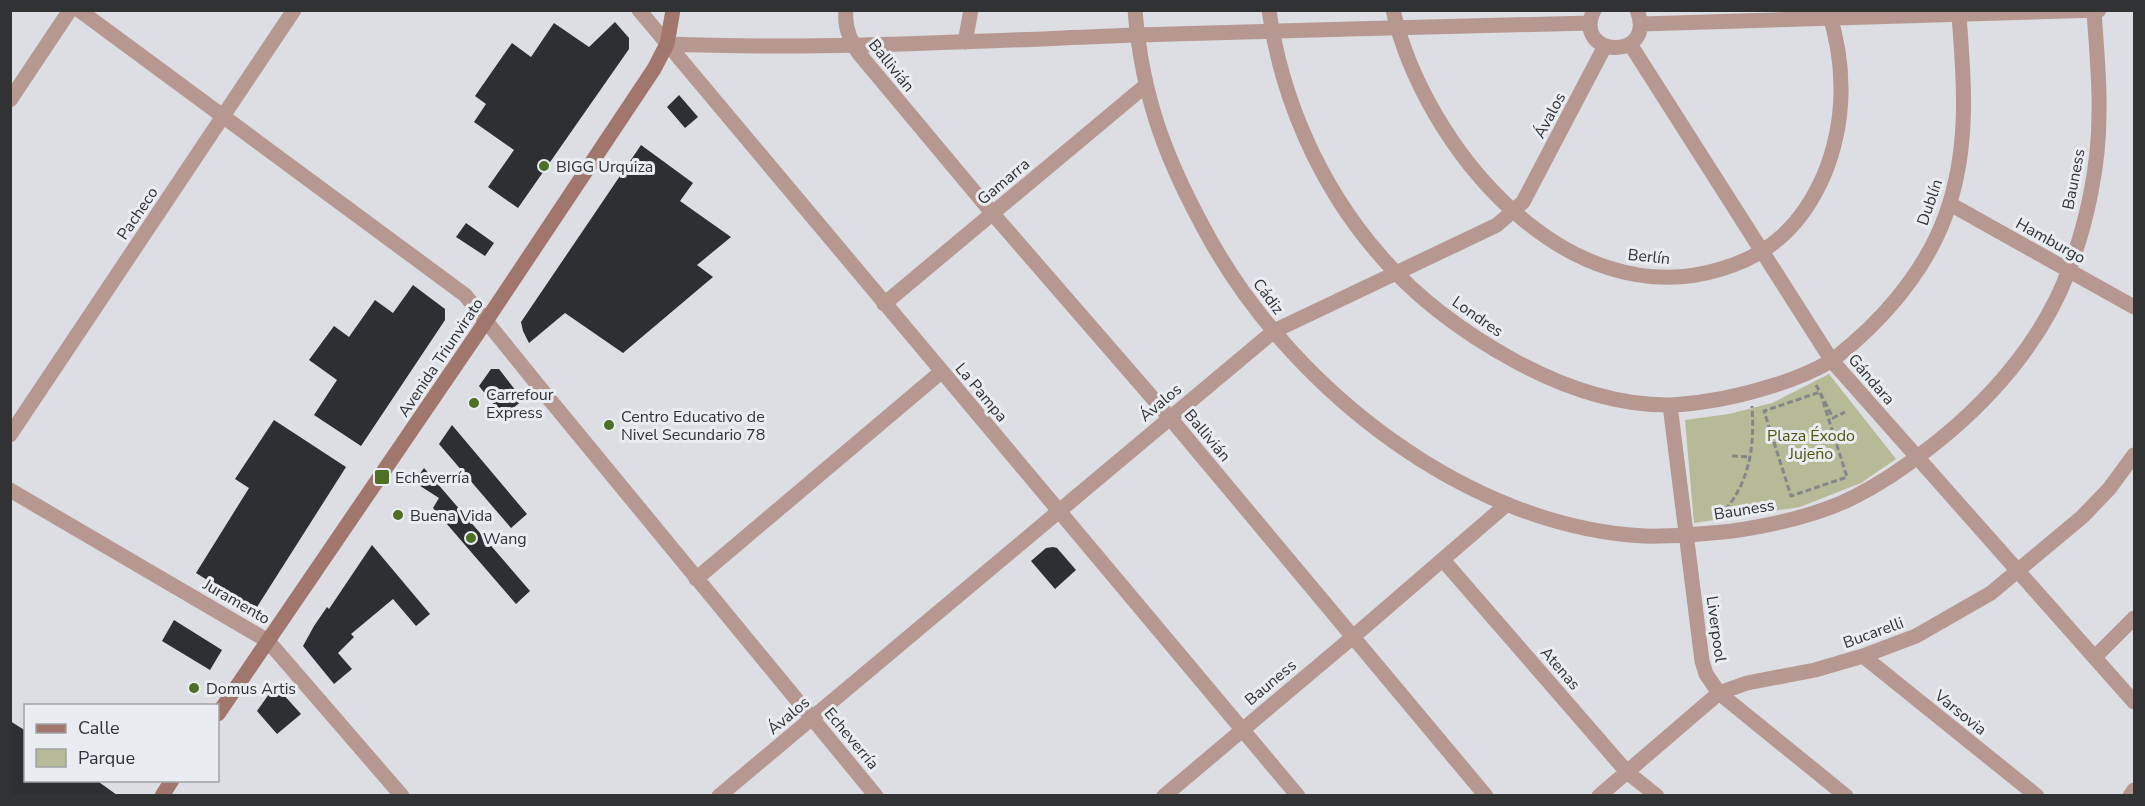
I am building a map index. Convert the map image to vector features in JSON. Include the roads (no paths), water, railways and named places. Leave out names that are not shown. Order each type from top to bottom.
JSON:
[{"type":"main road","name":"Avenida Triunvirato","points":[[219,713],[486,321],[654,69],[667,44],[673,10]]},
{"type":"main road","points":[[162,795],[171,782]]},
{"type":"street","points":[[10,100],[70,10]]},
{"type":"street","name":"Echeverría","points":[[79,10],[465,295],[696,579],[876,795]]},
{"type":"street","name":"Pacheco","points":[[10,435],[294,10]]},
{"type":"street","name":"La Pampa","points":[[639,10],[1298,795]]},
{"type":"street","points":[[846,10],[848,33],[853,45]]},
{"type":"street","points":[[965,42],[971,10]]},
{"type":"street","name":"Cádiz","points":[[1135,10],[1145,86],[1160,134],[1179,182],[1222,260],[1246,297],[1297,358],[1364,420],[1390,440],[1460,483],[1507,504]]},
{"type":"street","name":"Londres","points":[[1269,10],[1271,32],[1299,124],[1312,151],[1355,224],[1396,274],[1462,330],[1531,369],[1587,393],[1622,400],[1670,405],[1750,393],[1791,380],[1832,361]]},
{"type":"street","name":"Berlín","points":[[1393,10],[1397,28],[1420,87],[1435,115],[1471,166],[1514,212],[1563,248],[1589,261],[1618,270],[1677,277],[1707,274],[1735,265],[1761,252],[1784,236],[1803,213],[1818,188],[1837,134],[1841,105],[1841,75],[1830,15]]},
{"type":"street","points":[[667,44],[711,46],[965,42],[1397,28],[1592,17],[1594,37],[1605,46],[1618,49],[1630,44],[1638,35],[1639,17],[1959,15],[2099,10]]},
{"type":"street","name":"Bauness","points":[[1164,795],[1507,504],[1555,519],[1643,536],[1689,535],[1761,527],[1806,516],[1853,498],[1917,458],[1951,432],[1995,389],[2019,360],[2045,321],[2069,271],[2093,181],[2098,146],[2100,113],[2094,11]]},
{"type":"street","name":"Dublín","points":[[1832,361],[1872,327],[1915,275],[1935,239],[1950,204],[1963,140],[1964,98],[1959,15]]},
{"type":"street","name":"Gándara","points":[[1630,44],[1832,361],[2134,702]]},
{"type":"street","name":"Ballivián","points":[[853,45],[993,214],[1170,418],[1486,795]]},
{"type":"street","name":"Ávalos","points":[[719,795],[1274,331],[1497,225],[1514,212],[1523,202],[1605,46]]},
{"type":"street","name":"Gamarra","points":[[884,304],[1145,86]]},
{"type":"street","name":"Hamburgo","points":[[1950,204],[2134,307]]},
{"type":"street","points":[[696,579],[941,372]]},
{"type":"street","name":"Liverpool","points":[[1670,405],[1689,535],[1702,661],[1706,674],[1719,693],[1846,795]]},
{"type":"street","name":"Bucarelli","points":[[1599,795],[1719,693],[1747,683],[1815,670],[1863,656],[1916,636],[1991,592],[2082,518],[2109,489],[2134,455]]},
{"type":"street","name":"Juramento","points":[[10,490],[268,641],[402,795]]},
{"type":"street","name":"Atenas","points":[[1443,560],[1627,772],[1657,795]]},
{"type":"street","points":[[2095,657],[2134,618]]},
{"type":"street","name":"Varsovia","points":[[1863,656],[2037,795]]},
{"type":"street","points":[[2130,795],[2134,790]]},
{"type":"place","name":"BIGG Urquiza","points":[[544,166]]},
{"type":"place","name":"Carrefour Express","points":[[474,403]]},
{"type":"place","name":"Centro Educativo de Nivel Secundario 78","points":[[609,425]]},
{"type":"place","name":"Echeverría","points":[[382,477]]},
{"type":"place","name":"Buena Vida","points":[[398,515]]},
{"type":"place","name":"Wang","points":[[471,538]]},
{"type":"place","name":"Domus Artis","points":[[194,688]]},
{"type":"park label","name":"Plaza Éxodo Jujeño","points":[[1811,444]]}]
